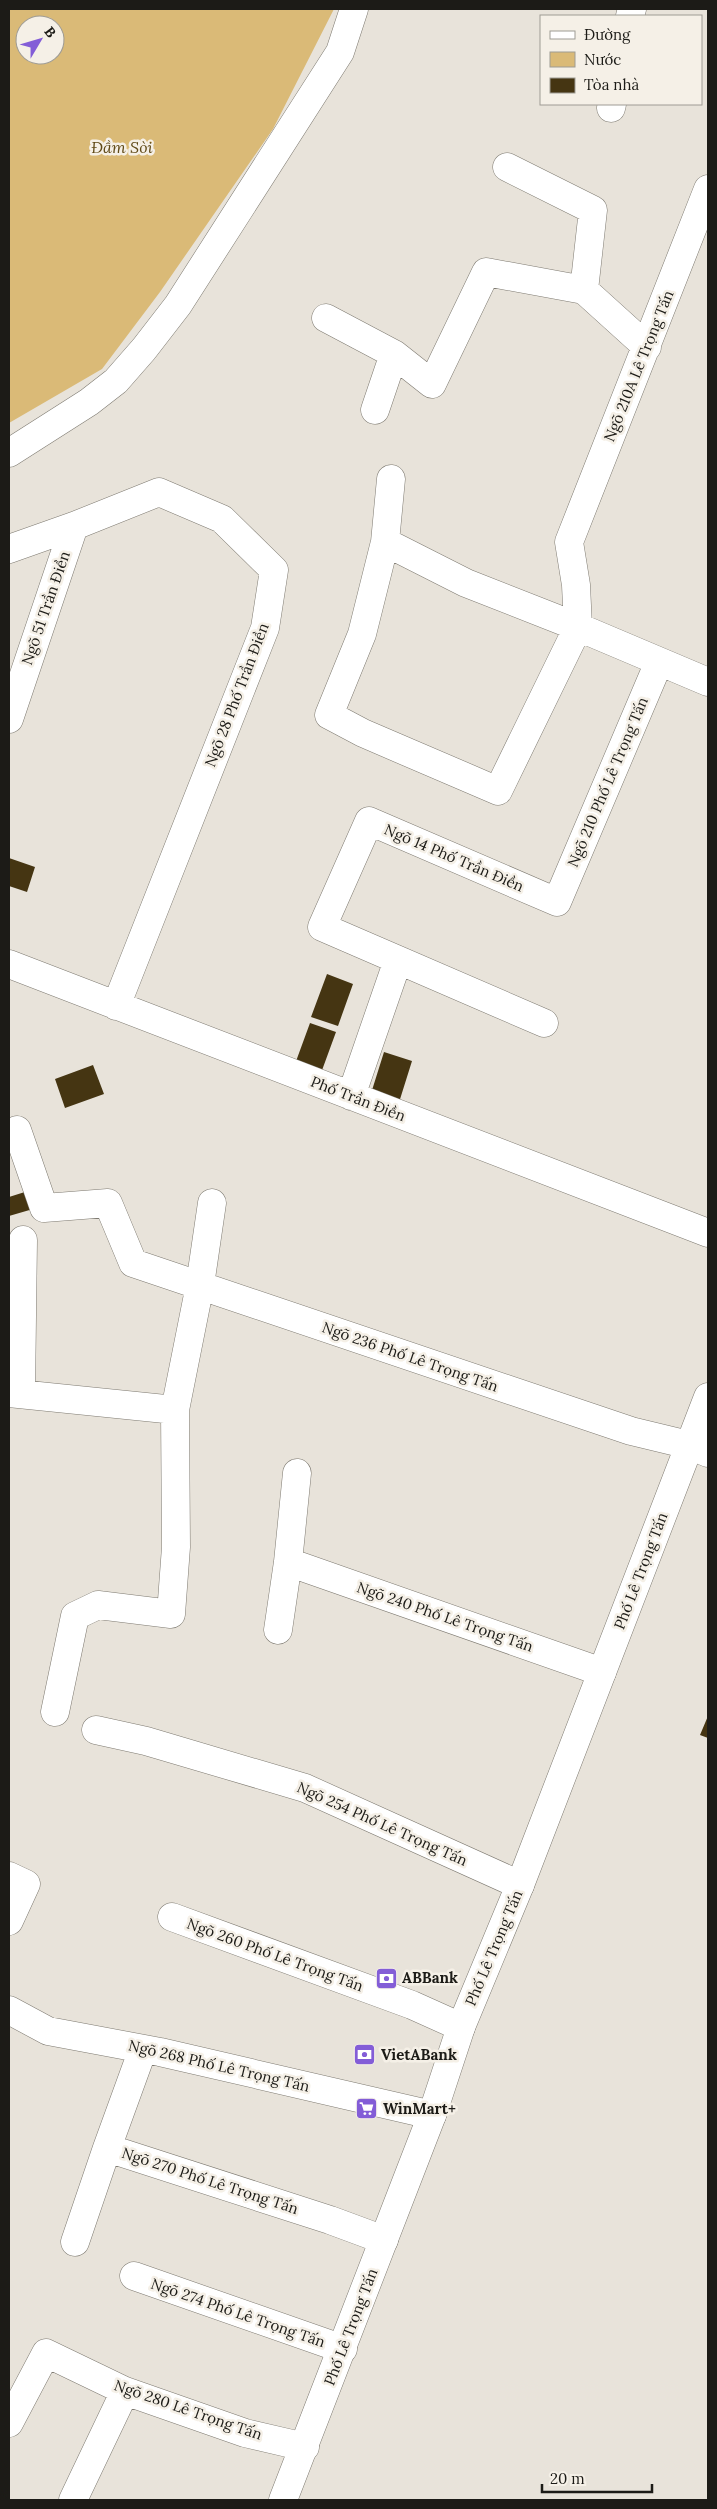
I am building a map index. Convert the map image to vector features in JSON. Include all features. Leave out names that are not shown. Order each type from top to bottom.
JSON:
[{"type":"street","points":[[9,453],[89,402],[116,381],[144,349],[178,305],[340,52],[354,9]]},
{"type":"street","points":[[507,167],[593,210],[584,290]]},
{"type":"street","name":"Ngõ 210A Lê Trọng Tấn","points":[[578,627],[576,585],[569,542],[708,189]]},
{"type":"street","points":[[326,318],[394,354],[432,384],[486,272],[584,290],[647,347]]},
{"type":"street","points":[[375,410],[394,354]]},
{"type":"street","points":[[391,479],[385,542],[362,634],[329,715],[363,733],[498,791],[578,627]]},
{"type":"street","name":"Ngõ 28 Phố Trần Điền","points":[[74,526],[159,492],[222,519],[274,570],[265,628],[116,1006]]},
{"type":"street","points":[[9,549],[74,526]]},
{"type":"street","name":"Ngõ 51 Trần Điền","points":[[9,719],[74,526]]},
{"type":"street","points":[[385,542],[466,582],[708,682]]},
{"type":"street","name":"Ngõ 210 Phố Lê Trọng Tấn","points":[[557,902],[659,662]]},
{"type":"street","name":"Ngõ 14 Phố Trần Điền","points":[[544,1023],[322,927],[369,821],[557,902]]},
{"type":"street","points":[[351,1096],[398,960]]},
{"type":"street","name":"Phố Trần Điền","points":[[9,964],[708,1233]]},
{"type":"street","points":[[17,1130],[44,1208],[16,1241],[15,1393],[175,1410]]},
{"type":"street","name":"Ngõ 236 Phố Lê Trọng Tấn","points":[[44,1208],[108,1203],[133,1263],[631,1431],[698,1449]]},
{"type":"street","points":[[55,1712],[74,1616],[98,1605],[172,1614],[176,1547],[175,1410],[200,1285],[212,1203]]},
{"type":"street","name":"Phố Lê Trọng Tấn","points":[[283,2500],[432,2115],[461,2027],[520,1885],[602,1672],[698,1449],[708,1397]]},
{"type":"street","points":[[278,1630],[288,1562],[297,1473]]},
{"type":"street","name":"Ngõ 240 Phố Lê Trọng Tấn","points":[[288,1562],[602,1672]]},
{"type":"street","name":"Ngõ 254 Phố Lê Trọng Tấn","points":[[96,1730],[146,1741],[305,1788],[520,1885]]},
{"type":"street","points":[[9,1876],[26,1884],[9,1921]]},
{"type":"street","name":"Ngõ 260 Phố Lê Trọng Tấn","points":[[172,1917],[412,2005],[461,2027]]},
{"type":"street","name":"Ngõ 268 Phố Lê Trọng Tấn","points":[[9,2010],[48,2031],[143,2049],[432,2115]]},
{"type":"street","name":"Ngõ 270 Phố Lê Trọng Tấn","points":[[143,2049],[107,2148],[330,2220],[384,2240]]},
{"type":"street","points":[[75,2242],[107,2148]]},
{"type":"street","name":"Ngõ 274 Phố Lê Trọng Tấn","points":[[134,2276],[343,2349]]},
{"type":"street","name":"Ngõ 280 Lê Trọng Tấn","points":[[9,2423],[46,2353],[125,2391],[245,2433],[305,2447]]},
{"type":"street","points":[[73,2500],[125,2391]]},
{"type":"water","name":"Đầm Sòi","points":[[9,9],[334,9],[273,129],[160,292],[102,369],[9,423]]},
{"type":"building","points":[[9,858],[35,867],[27,892],[9,886]]},
{"type":"building","points":[[327,974],[353,984],[338,1026],[311,1017]]},
{"type":"building","points":[[310,1023],[336,1032],[321,1073],[295,1064]]},
{"type":"building","points":[[384,1052],[412,1061],[396,1112],[368,1103]]},
{"type":"building","points":[[93,1065],[104,1094],[65,1108],[55,1079]]},
{"type":"building","points":[[28,1191],[33,1209],[9,1216],[9,1197]]},
{"type":"building","points":[[708,1716],[708,1738],[700,1735]]},
{"type":"place","name":"ABBank","points":[[386,1978]]},
{"type":"place","name":"VietABank","points":[[365,2055]]},
{"type":"place","name":"WinMart+","points":[[367,2109]]}]
